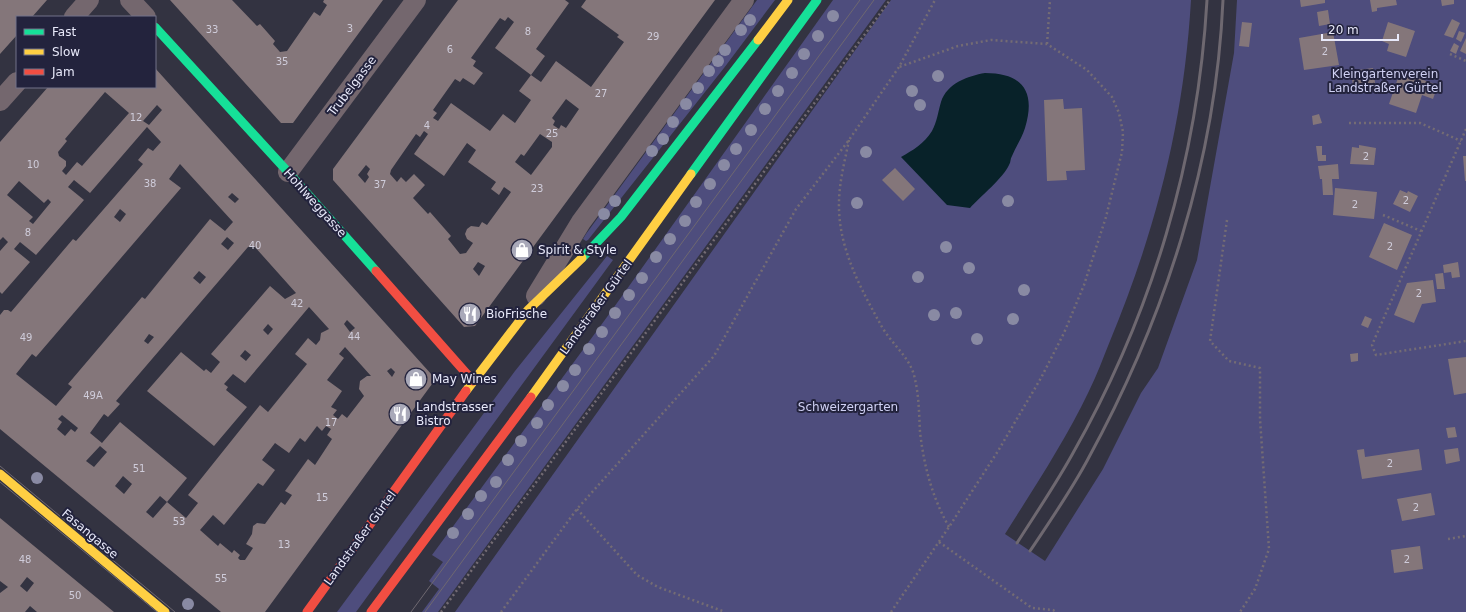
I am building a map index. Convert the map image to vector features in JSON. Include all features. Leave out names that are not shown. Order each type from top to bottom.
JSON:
[{"type":"main road","name":"Landstraßer Gürtel","points":[[307,612],[473,380],[528,310],[591,249],[621,217],[788,0]]},
{"type":"main road","name":"Landstraßer Gürtel","points":[[371,612],[535,392],[817,0]]},
{"type":"main road","name":"Hohlweggasse","points":[[156,28],[288,172],[473,380]]},
{"type":"main road","name":"Fasangasse","points":[[0,474],[166,612]]},
{"type":"street","points":[[75,16],[89,0]]},
{"type":"street","points":[[130,0],[145,16]]},
{"type":"street","name":"Trubelgasse","points":[[288,172],[416,0]]},
{"type":"street","name":"Landstraßer Gürtel","points":[[528,310],[581,222],[744,0]]},
{"type":"street","points":[[0,101],[16,83]]},
{"type":"path","points":[[441,612],[890,0]]},
{"type":"path","points":[[501,612],[578,509],[714,356],[796,209],[849,140],[899,67],[935,0]]},
{"type":"path","points":[[1047,44],[1050,0]]},
{"type":"path","points":[[891,612],[950,527],[1037,385],[1064,333],[1084,285],[1106,217],[1122,152],[1123,132],[1120,113],[1112,97],[1087,70],[1047,44],[991,40],[958,46],[899,67]]},
{"type":"path","points":[[1450,54],[1466,61]]},
{"type":"path","points":[[1349,124],[1420,123],[1461,141]]},
{"type":"path","points":[[1466,129],[1372,345],[1376,355],[1466,341]]},
{"type":"path","points":[[849,140],[839,203],[843,235],[851,268],[883,329],[914,373],[921,434],[928,477],[938,508],[950,527]]},
{"type":"path","points":[[1383,215],[1421,231]]},
{"type":"path","points":[[1226,220],[1210,342],[1229,361],[1260,368],[1260,419],[1269,549],[1255,589],[1240,612]]},
{"type":"path","points":[[578,509],[637,575],[658,587],[725,612]]},
{"type":"path","points":[[1448,539],[1466,536]]},
{"type":"path","points":[[939,542],[1032,608],[1053,610],[1056,612]]},
{"type":"green space","points":[[757,0],[775,0],[724,68],[588,240],[586,241],[583,239],[586,234]]},
{"type":"green space","points":[[833,0],[886,0],[438,612],[422,612],[439,589],[429,581],[443,562],[432,555],[607,317]]},
{"type":"green space","name":"Schweizergarten","points":[[891,0],[1191,0],[1182,89],[1174,132],[1154,216],[1141,258],[1100,366],[1080,410],[1060,446],[1005,534],[1045,561],[1103,469],[1141,393],[1158,368],[1197,260],[1234,53],[1237,0],[1466,0],[1466,612],[455,612]]},
{"type":"green space","points":[[607,256],[613,260],[356,612],[337,612],[515,371]]},
{"type":"water","points":[[985,73],[1009,77],[1017,81],[1023,87],[1029,104],[1025,128],[1006,170],[970,208],[947,205],[901,157],[918,146],[929,136],[935,124],[944,95],[953,85],[965,78]]},
{"type":"building","points":[[0,0],[47,0],[33,16],[16,16],[16,36],[0,54]]},
{"type":"building","points":[[170,0],[232,0],[257,26],[260,24],[275,41],[273,44],[280,52],[287,51],[314,12],[320,16],[327,5],[323,2],[324,0],[383,0],[293,123],[281,123]]},
{"type":"building","points":[[458,0],[565,0],[569,3],[536,49],[545,56],[531,75],[541,82],[556,61],[591,87],[624,42],[617,37],[619,35],[581,7],[586,0],[715,0],[475,326],[464,327],[333,180],[333,169]],"holes":[[[508,17],[514,22],[495,48],[531,75],[519,91],[531,100],[515,123],[503,114],[490,131],[451,103],[438,121],[433,118],[437,113],[433,110],[455,79],[460,82],[463,78],[474,85],[483,73],[473,66],[476,61],[471,58],[500,18],[505,21]],[[566,99],[579,109],[566,128],[561,125],[559,129],[553,125],[555,121],[552,118]],[[424,131],[428,134],[414,154],[444,176],[467,143],[476,150],[468,162],[496,182],[491,189],[499,195],[504,187],[511,192],[487,225],[482,222],[479,227],[471,226],[467,229],[465,234],[467,239],[473,243],[466,253],[460,254],[448,239],[451,236],[430,212],[428,214],[413,198],[425,185],[414,174],[406,182],[401,177],[397,182],[390,174],[391,170],[416,134],[420,137]],[[540,134],[552,142],[552,147],[531,175],[515,162],[521,154],[524,156]],[[366,165],[370,169],[367,174],[369,177],[365,183],[358,175]],[[478,262],[485,266],[479,276],[473,269]]]},
{"type":"building","points":[[1300,0],[1325,0],[1325,3],[1301,7]]},
{"type":"building","points":[[1370,0],[1396,0],[1397,5],[1377,8],[1377,11],[1372,12]]},
{"type":"building","points":[[1441,0],[1454,0],[1454,4],[1442,6]]},
{"type":"building","points":[[1328,10],[1330,24],[1319,26],[1317,12]]},
{"type":"building","points":[[1452,19],[1460,23],[1453,38],[1444,35]]},
{"type":"building","points":[[1242,22],[1252,23],[1249,47],[1239,46]]},
{"type":"building","points":[[1388,22],[1415,31],[1406,57],[1387,51],[1389,44],[1382,41]]},
{"type":"building","points":[[1459,31],[1465,33],[1461,42],[1456,39]]},
{"type":"building","points":[[1333,32],[1339,65],[1304,70],[1299,38]]},
{"type":"building","points":[[1466,38],[1466,54],[1460,51]]},
{"type":"building","points":[[1454,43],[1459,46],[1456,54],[1450,51]]},
{"type":"building","points":[[1373,68],[1376,90],[1354,93],[1351,71]]},
{"type":"building","points":[[156,69],[432,375],[432,384],[265,612],[221,612],[0,429],[0,315],[4,310],[11,312],[73,239],[76,241],[143,164],[138,160],[148,148],[153,151],[161,142],[147,127],[90,193],[74,180],[68,187],[84,200],[36,255],[20,242],[14,249],[30,262],[2,294],[0,292],[0,251],[8,242],[3,237],[0,240],[0,142],[47,88],[156,88]],"holes":[[[105,92],[129,113],[82,166],[77,162],[66,175],[62,171],[66,166],[66,161],[59,156],[58,152],[67,141],[65,139]],[[157,105],[162,110],[149,125],[143,121]],[[180,164],[233,222],[225,231],[210,219],[145,299],[142,297],[68,384],[72,387],[56,406],[16,374],[32,354],[36,357],[181,188],[169,179]],[[19,181],[44,203],[48,199],[51,202],[33,224],[29,221],[33,217],[7,195]],[[232,193],[239,199],[235,203],[228,197]],[[120,209],[126,214],[120,222],[114,217]],[[227,237],[234,243],[228,250],[221,244]],[[254,246],[296,293],[285,299],[270,286],[211,354],[220,362],[211,373],[206,369],[204,371],[181,352],[147,391],[214,446],[247,407],[226,390],[228,387],[224,384],[233,374],[245,383],[309,307],[329,329],[321,333],[320,340],[316,345],[308,338],[295,354],[307,364],[268,412],[260,405],[188,495],[198,503],[186,518],[167,502],[187,478],[120,422],[102,443],[90,433],[104,414],[108,417],[120,404],[116,401],[248,247]],[[199,271],[206,277],[200,284],[193,278]],[[347,320],[355,328],[350,332],[344,324]],[[268,324],[273,329],[268,335],[263,330]],[[149,334],[154,337],[148,344],[144,341]],[[345,347],[371,376],[367,376],[360,381],[359,389],[364,396],[347,418],[342,414],[338,419],[333,415],[337,410],[331,407],[342,391],[327,380],[344,358],[339,354]],[[245,350],[251,355],[246,361],[240,356]],[[391,368],[395,372],[392,377],[387,371]],[[62,415],[78,428],[75,432],[71,429],[65,436],[57,429],[62,422],[58,419]],[[317,426],[322,431],[326,426],[331,429],[327,435],[332,439],[315,465],[308,459],[285,491],[292,495],[285,505],[281,502],[265,524],[257,523],[253,526],[252,534],[246,544],[253,548],[245,560],[240,560],[238,558],[240,555],[234,550],[232,553],[220,543],[218,546],[200,530],[213,515],[224,525],[258,483],[263,486],[275,470],[262,460],[275,443],[289,453],[300,438],[305,442]],[[100,446],[107,452],[94,467],[86,461]],[[123,476],[132,484],[124,494],[115,486]],[[160,496],[167,502],[153,518],[146,512]]]},
{"type":"building","points":[[1400,72],[1438,85],[1433,99],[1422,95],[1416,113],[1389,104]]},
{"type":"building","points":[[1063,99],[1064,109],[1082,108],[1085,170],[1066,171],[1067,180],[1047,181],[1044,100]]},
{"type":"building","points":[[1319,114],[1322,123],[1313,125],[1312,116]]},
{"type":"building","points":[[1359,145],[1376,148],[1374,165],[1350,164],[1352,147],[1359,148]]},
{"type":"building","points":[[1316,146],[1322,146],[1322,155],[1326,155],[1326,161],[1318,161]]},
{"type":"building","points":[[1463,156],[1466,156],[1466,181],[1465,181]]},
{"type":"building","points":[[1338,164],[1339,179],[1332,179],[1333,195],[1323,195],[1322,179],[1320,179],[1318,166]]},
{"type":"building","points":[[895,168],[915,189],[903,201],[882,180]]},
{"type":"building","points":[[1335,188],[1377,192],[1374,219],[1333,215]]},
{"type":"building","points":[[1400,190],[1407,193],[1408,191],[1418,196],[1410,212],[1393,204]]},
{"type":"building","points":[[1384,223],[1412,235],[1397,270],[1369,257]]},
{"type":"building","points":[[1458,262],[1460,277],[1452,278],[1451,272],[1444,273],[1443,265]]},
{"type":"building","points":[[1443,273],[1445,289],[1437,289],[1435,274]]},
{"type":"building","points":[[1433,280],[1436,302],[1422,304],[1414,323],[1394,315],[1407,283]]},
{"type":"building","points":[[1365,316],[1372,319],[1368,328],[1361,325]]},
{"type":"building","points":[[1358,353],[1358,361],[1351,362],[1350,354]]},
{"type":"building","points":[[1466,357],[1466,393],[1454,395],[1448,359]]},
{"type":"building","points":[[1455,427],[1457,437],[1448,438],[1446,428]]},
{"type":"building","points":[[1458,448],[1460,461],[1446,464],[1444,450]]},
{"type":"building","points":[[1364,449],[1365,457],[1419,449],[1422,470],[1362,479],[1357,450]]},
{"type":"building","points":[[1431,493],[1435,515],[1402,521],[1397,499]]},
{"type":"building","points":[[0,518],[114,612],[37,612],[30,606],[25,612],[0,612],[0,593],[8,587],[0,581]],"holes":[[[27,577],[34,583],[27,592],[20,586]]]},
{"type":"building","points":[[1420,546],[1423,569],[1394,573],[1391,550]]},
{"type":"tram line","points":[[411,612],[860,0]]},
{"type":"tram line","points":[[425,612],[874,0]]},
{"type":"tram line","points":[[0,466],[175,612]]},
{"type":"tram line","points":[[0,482],[157,612]]},
{"type":"railway","points":[[1017,543],[1066,465],[1101,400],[1126,346],[1148,291],[1166,234],[1181,177],[1193,118],[1202,59],[1207,0]]},
{"type":"railway","points":[[1030,551],[1081,471],[1116,405],[1141,350],[1163,294],[1182,237],[1198,179],[1210,120],[1218,60],[1223,0]]},
{"type":"traffic: fast","points":[[691,174],[817,0]]},
{"type":"traffic: fast","points":[[156,28],[288,172],[376,271]]},
{"type":"traffic: fast","points":[[582,258],[621,217],[758,40]]},
{"type":"traffic: slow","points":[[758,40],[788,0]]},
{"type":"traffic: slow","points":[[531,397],[691,174]]},
{"type":"traffic: slow","points":[[466,391],[528,310],[582,258]]},
{"type":"traffic: slow","points":[[0,474],[165,612]]},
{"type":"traffic: jam","points":[[376,271],[473,381]]},
{"type":"traffic: jam","points":[[307,612],[466,391]]},
{"type":"traffic: jam","points":[[371,612],[531,397]]},
{"type":"place","name":"Spirit & Style","points":[[522,250]]},
{"type":"place","name":"BioFrische","points":[[470,314]]},
{"type":"place","name":"May Wines","points":[[416,379]]},
{"type":"place","name":"Landstrasser Bistro","points":[[400,414]]},
{"type":"park label","name":"Kleingartenverein Landstraßer Gürtel","points":[[1385,81]]}]
